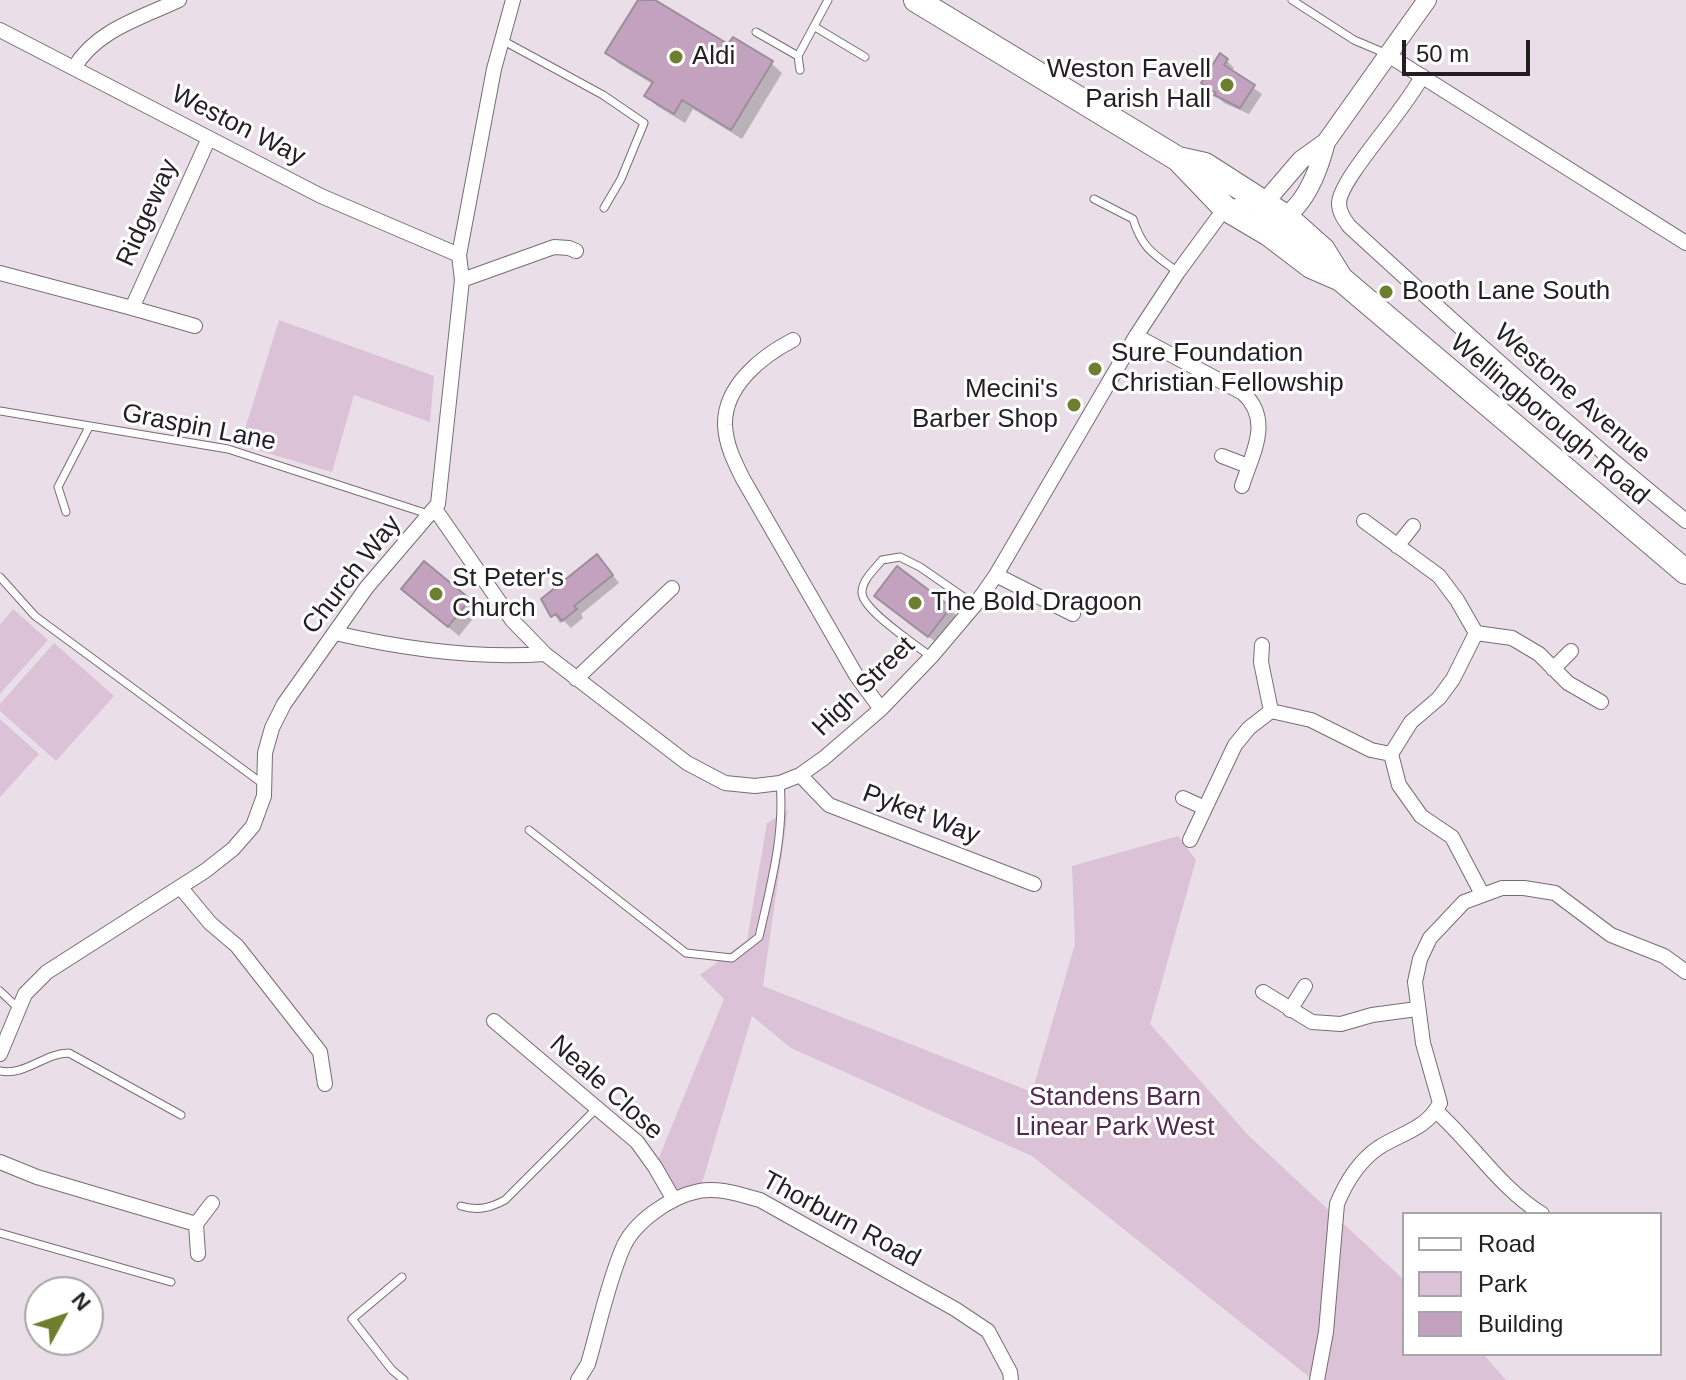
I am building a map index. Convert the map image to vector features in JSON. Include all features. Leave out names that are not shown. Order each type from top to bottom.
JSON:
[{"type":"main road","name":"Wellingborough Road","points":[[916,0],[1178,159],[1225,208],[1259,227],[1311,266],[1341,279],[1686,572]]},
{"type":"main road","name":"Wellingborough Road","points":[[1178,159],[1205,165],[1286,217],[1323,250],[1341,279]]},
{"type":"street","points":[[74,68],[82,53],[100,38],[179,0]]},
{"type":"street","name":"Church Way","points":[[0,1054],[25,994],[47,972],[181,888],[242,840],[261,809],[265,753],[272,728],[284,704],[367,587],[433,512],[440,496],[462,280],[459,255],[502,40],[513,0]]},
{"type":"street","points":[[1259,227],[1265,202],[1301,160],[1326,142],[1427,0]]},
{"type":"street","name":"Weston Way","points":[[0,30],[321,196],[459,255]]},
{"type":"street","points":[[1388,55],[1686,243]]},
{"type":"street","name":"Westone Avenue","points":[[1422,76],[1347,182],[1338,206],[1342,215],[1349,226],[1492,357],[1686,521]]},
{"type":"street","name":"Ridgeway","points":[[132,308],[209,138]]},
{"type":"street","points":[[1259,227],[1286,217],[1319,172],[1326,142]]},
{"type":"street","points":[[1225,208],[1265,202]]},
{"type":"street","name":"High Street","points":[[433,512],[512,620],[545,654],[576,679],[687,763],[725,783],[755,786],[780,783],[800,775],[881,709],[975,605],[996,575],[1136,336],[1225,208]]},
{"type":"street","points":[[462,280],[554,247],[576,251]]},
{"type":"street","name":"Ridgeway","points":[[0,273],[195,326]]},
{"type":"street","points":[[1136,336],[1243,393],[1252,401],[1260,420],[1260,430],[1242,486]]},
{"type":"street","points":[[793,340],[771,351],[747,373],[733,397],[725,422],[728,448],[856,675],[881,709]]},
{"type":"street","points":[[1222,456],[1248,466]]},
{"type":"street","points":[[1364,521],[1439,576],[1476,633]]},
{"type":"street","points":[[1397,546],[1413,526]]},
{"type":"street","points":[[996,575],[1073,614]]},
{"type":"street","points":[[576,679],[672,588]]},
{"type":"street","points":[[335,633],[396,647],[432,651],[514,656],[545,654]]},
{"type":"street","points":[[1476,633],[1512,638],[1539,654],[1568,683],[1601,702]]},
{"type":"street","points":[[1476,633],[1453,679],[1439,698],[1411,722],[1391,754],[1399,785],[1421,816],[1452,837],[1482,894]]},
{"type":"street","points":[[1262,645],[1261,662],[1271,711]]},
{"type":"street","points":[[1553,669],[1571,651]]},
{"type":"street","points":[[1271,711],[1311,720],[1371,750],[1391,754]]},
{"type":"street","points":[[1190,840],[1235,745],[1249,728],[1271,711]]},
{"type":"street","name":"Pyket Way","points":[[800,775],[829,805],[1034,884]]},
{"type":"street","points":[[1183,798],[1205,808]]},
{"type":"street","points":[[181,888],[210,923],[237,946],[320,1052],[325,1084]]},
{"type":"street","points":[[1317,1380],[1326,1332],[1337,1204],[1356,1168],[1377,1149],[1423,1124],[1440,1103],[1423,1043],[1415,982],[1420,959],[1430,938],[1464,902],[1482,894],[1513,888],[1555,893],[1611,935],[1664,956],[1686,972]]},
{"type":"street","points":[[1290,1010],[1305,986]]},
{"type":"street","points":[[1263,992],[1312,1022],[1341,1024],[1372,1015],[1417,1009]]},
{"type":"street","name":"Neale Close","points":[[494,1021],[637,1142],[674,1200]]},
{"type":"street","points":[[1436,1111],[1462,1134],[1507,1188],[1539,1212]]},
{"type":"street","points":[[0,1162],[37,1177],[196,1224]]},
{"type":"street","name":"Thorburn Road","points":[[578,1380],[588,1364],[622,1247],[643,1220],[674,1200],[700,1190],[727,1191],[760,1200],[955,1309],[988,1331],[1010,1372],[1011,1380]]},
{"type":"street","points":[[198,1254],[196,1224],[212,1203]]},
{"type":"lane","points":[[800,70],[798,56],[828,0]]},
{"type":"lane","points":[[1292,0],[1354,40],[1388,55]]},
{"type":"lane","points":[[815,27],[865,57]]},
{"type":"lane","points":[[756,32],[798,56]]},
{"type":"lane","points":[[502,40],[603,95],[644,123],[621,179],[604,208]]},
{"type":"lane","points":[[1094,199],[1133,219],[1140,241],[1152,254],[1178,272]]},
{"type":"lane","name":"Graspin Lane","points":[[0,411],[228,449],[433,512]]},
{"type":"lane","points":[[66,512],[58,487],[89,427]]},
{"type":"lane","points":[[931,657],[875,613],[863,599],[866,579],[882,560],[900,557],[975,605]]},
{"type":"lane","points":[[0,577],[35,616],[263,784]]},
{"type":"lane","points":[[529,830],[686,953],[732,958],[759,937],[780,812],[780,783]]},
{"type":"lane","points":[[0,991],[18,1008]]},
{"type":"lane","points":[[0,1071],[24,1070],[56,1053],[69,1053],[181,1115]]},
{"type":"lane","points":[[461,1206],[473,1210],[490,1208],[505,1200],[597,1108]]},
{"type":"lane","points":[[0,1233],[171,1282]]},
{"type":"lane","points":[[402,1277],[352,1319],[392,1370],[404,1380]]},
{"type":"green space","points":[[279,320],[434,376],[430,422],[354,395],[332,472],[240,445]]},
{"type":"green space","points":[[13,609],[48,640],[0,694],[0,625]]},
{"type":"green space","points":[[54,643],[114,696],[56,761],[0,711],[0,704]]},
{"type":"green space","points":[[0,719],[39,754],[0,797]]},
{"type":"green space","name":"Standens Barn Linear Park West","points":[[788,810],[763,986],[1032,1092],[1075,944],[1072,866],[1178,836],[1196,860],[1150,1024],[1248,1135],[1402,1278],[1402,1356],[1485,1356],[1506,1380],[1313,1380],[1032,1156],[791,1048],[752,1016],[700,1190],[674,1200],[655,1167],[724,999],[700,975],[747,940],[767,823]]},
{"type":"building","points":[[638,0],[655,0],[728,44],[733,37],[773,61],[731,130],[682,100],[674,114],[644,96],[653,82],[605,53]]},
{"type":"building","points":[[1220,53],[1228,59],[1224,65],[1255,85],[1240,108],[1214,95],[1216,93],[1201,83]]},
{"type":"building","points":[[597,554],[613,575],[574,606],[577,609],[562,621],[556,614],[551,617],[541,599]]},
{"type":"building","name":"St Peter's Church","points":[[424,561],[470,599],[448,627],[401,589]]},
{"type":"building","name":"The Bold Dragoon","points":[[897,566],[951,607],[928,637],[874,596]]},
{"type":"place","name":"Aldi","points":[[676,57]]},
{"type":"place","name":"Weston Favell Parish Hall","points":[[1227,85]]},
{"type":"place","name":"Booth Lane South","points":[[1386,292]]},
{"type":"place","name":"Sure Foundation Christian Fellowship","points":[[1095,369]]},
{"type":"place","name":"Mecini's Barber Shop","points":[[1074,405]]},
{"type":"place","name":"St Peter's Church","points":[[436,594]]},
{"type":"place","name":"The Bold Dragoon","points":[[915,603]]}]
